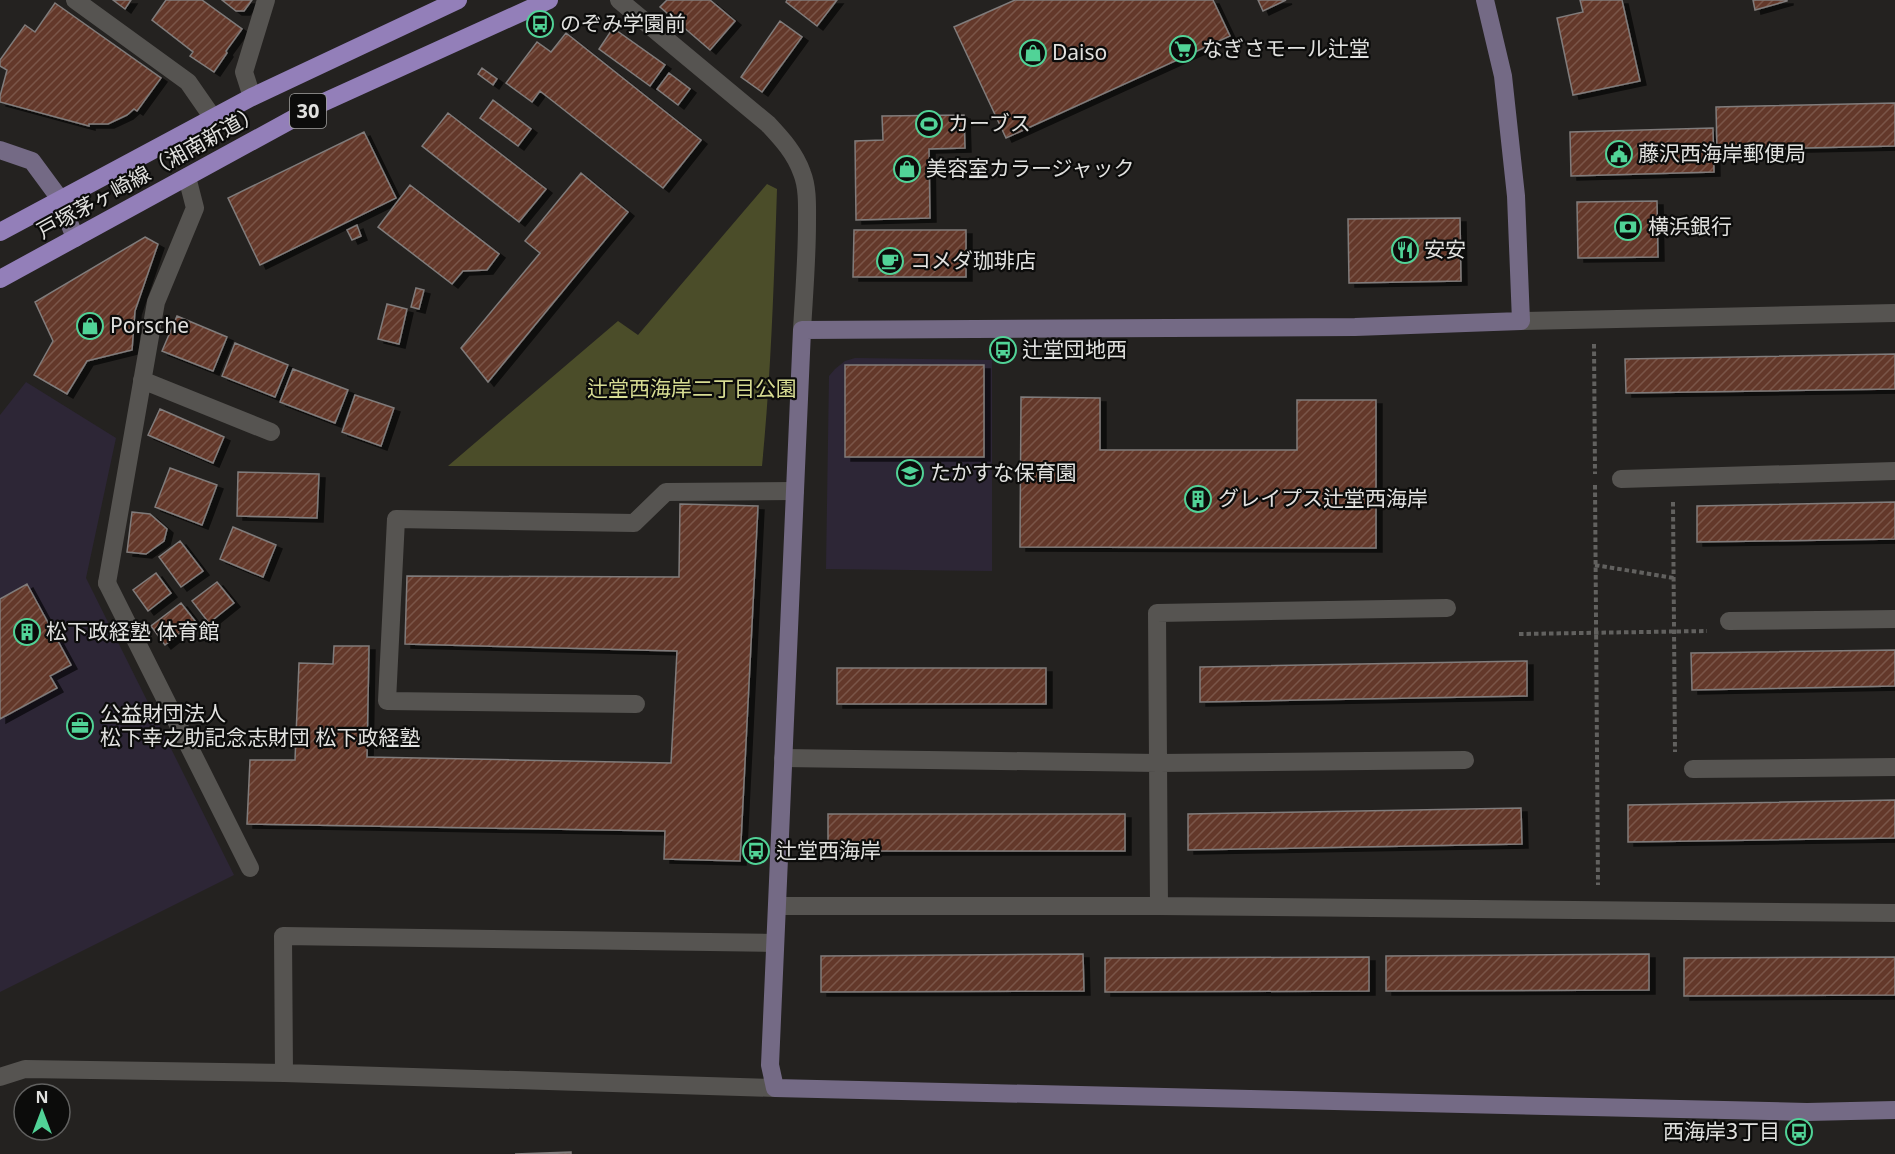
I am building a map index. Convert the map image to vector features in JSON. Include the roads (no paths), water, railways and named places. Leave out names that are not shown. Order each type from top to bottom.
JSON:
[{"type":"main road","name":"戸塚茅ヶ崎線（湘南新道）","points":[[0,232],[252,97],[458,0]]},
{"type":"main road","name":"戸塚茅ヶ崎線（湘南新道）","points":[[0,279],[322,103],[549,0]]},
{"type":"street","points":[[75,0],[188,82],[213,118]]},
{"type":"street","points":[[252,97],[244,72],[266,0]]},
{"type":"street","points":[[619,0],[768,124],[786,143],[796,160],[803,174],[806,193],[807,251],[801,330],[770,1065],[775,1088]]},
{"type":"street","points":[[1485,0],[1503,76],[1516,196],[1521,321]]},
{"type":"street","points":[[0,150],[32,160],[60,199],[75,238]]},
{"type":"street","points":[[187,177],[195,208],[156,302],[107,583],[250,868]]},
{"type":"street","points":[[801,330],[1355,327],[1593,319],[1895,313]]},
{"type":"street","points":[[142,380],[271,432]]},
{"type":"street","points":[[1621,479],[1895,471]]},
{"type":"street","points":[[636,704],[387,701],[396,519],[634,523],[666,492],[795,491]]},
{"type":"street","points":[[1159,906],[1157,613],[1447,608]]},
{"type":"street","points":[[1729,621],[1895,619]]},
{"type":"street","points":[[783,758],[1158,763],[1465,760]]},
{"type":"street","points":[[1693,770],[1895,767]]},
{"type":"street","points":[[777,906],[1159,906],[1895,913]]},
{"type":"street","points":[[284,1073],[283,936],[775,944]]},
{"type":"street","points":[[0,1077],[25,1069],[284,1073],[775,1088],[1784,1111],[1895,1110]]},
{"type":"place","name":"のぞみ学園前","points":[[540,24]]},
{"type":"place","name":"なぎさモール辻堂","points":[[1183,49]]},
{"type":"place","name":"Daiso","points":[[1033,53]]},
{"type":"place","name":"カーブス","points":[[929,124]]},
{"type":"place","name":"藤沢西海岸郵便局","points":[[1619,154]]},
{"type":"place","name":"美容室カラージャック","points":[[907,169]]},
{"type":"place","name":"横浜銀行","points":[[1628,227]]},
{"type":"place","name":"安安","points":[[1405,250]]},
{"type":"place","name":"コメダ珈琲店","points":[[890,261]]},
{"type":"place","name":"Porsche","points":[[90,326]]},
{"type":"place","name":"辻堂団地西","points":[[1003,350]]},
{"type":"place","name":"たかすな保育園","points":[[910,473]]},
{"type":"place","name":"グレイプス辻堂西海岸","points":[[1198,499]]},
{"type":"place","name":"松下政経塾 体育館","points":[[27,632]]},
{"type":"place","name":"公益財団法人 松下幸之助記念志財団 松下政経塾","points":[[80,726]]},
{"type":"place","name":"辻堂西海岸","points":[[756,851]]},
{"type":"place","name":"西海岸3丁目","points":[[1799,1132]]},
{"type":"park label","name":"辻堂西海岸二丁目公園","points":[[692,389]]}]
